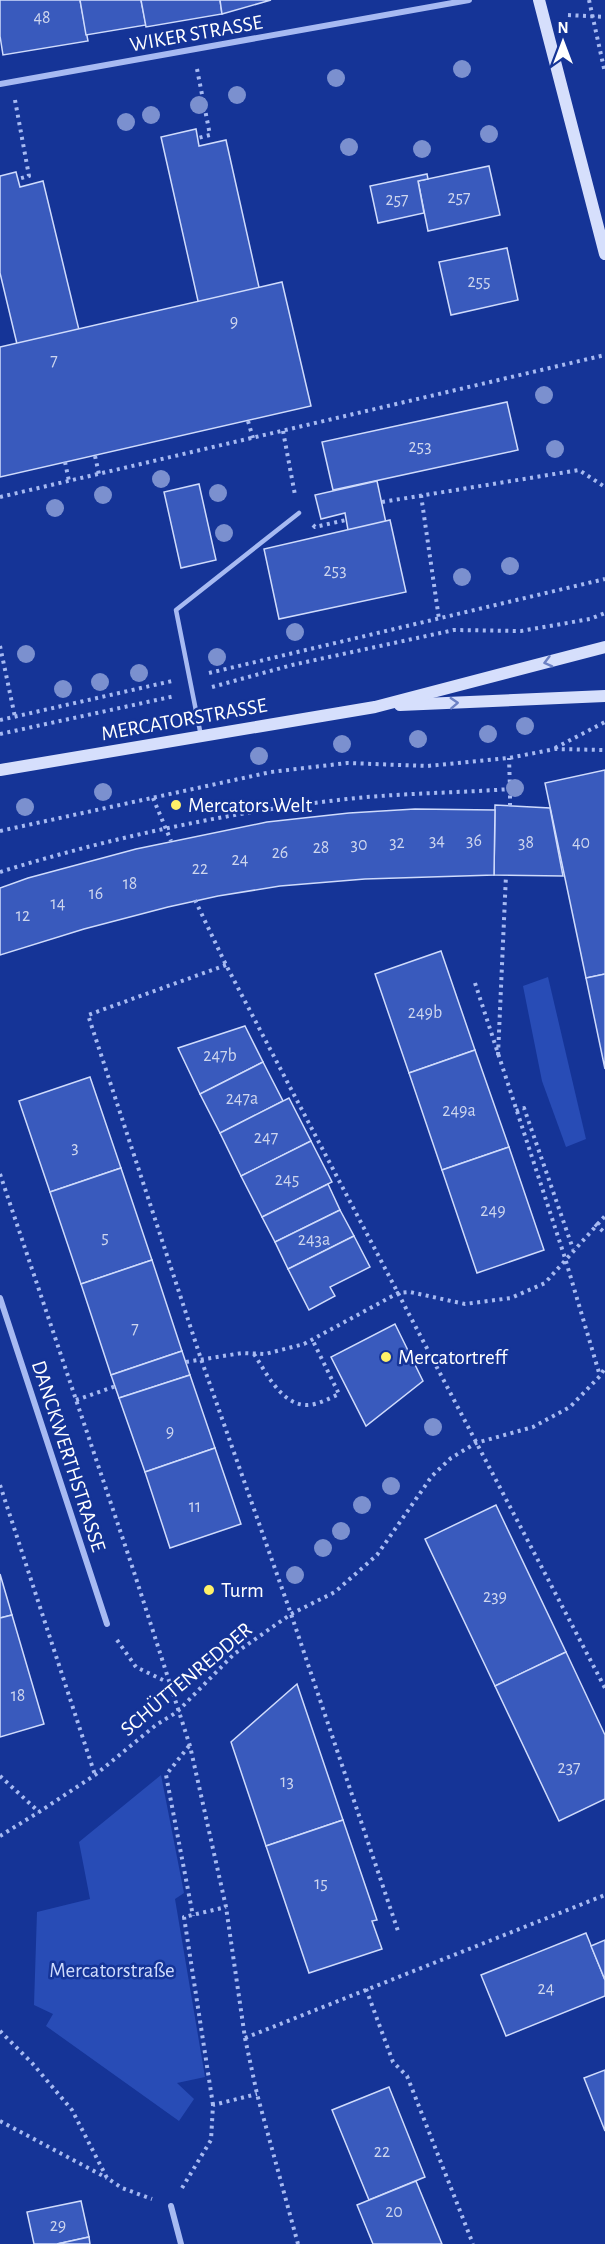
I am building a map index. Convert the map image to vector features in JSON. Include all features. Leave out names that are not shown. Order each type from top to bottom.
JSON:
[{"type":"main road","points":[[539,0],[605,254]]},
{"type":"main road","name":"MERCATORSTRASSE","points":[[0,770],[375,707],[605,647]]},
{"type":"main road","name":"MERCATORSTRASSE","points":[[375,707],[605,696]]},
{"type":"street","name":"WIKER STRASSE","points":[[0,84],[469,0]]},
{"type":"street","name":"DANCKWERTHSTRASSE","points":[[0,1298],[107,1624]]},
{"type":"street","points":[[171,2206],[180,2244]]},
{"type":"lane","points":[[201,736],[176,610],[299,513]]},
{"type":"path","points":[[589,0],[605,73]]},
{"type":"path","points":[[543,14],[605,17]]},
{"type":"path","points":[[193,50],[210,135],[198,138]]},
{"type":"path","points":[[11,82],[29,176],[18,179]]},
{"type":"path","points":[[0,497],[605,355]]},
{"type":"path","points":[[248,421],[253,438]]},
{"type":"path","points":[[282,431],[299,513],[315,527],[346,520]]},
{"type":"path","points":[[95,456],[99,474]]},
{"type":"path","points":[[65,462],[69,481]]},
{"type":"path","points":[[382,502],[579,470],[605,487]]},
{"type":"path","points":[[421,495],[439,619]]},
{"type":"path","points":[[0,720],[605,579]]},
{"type":"path","points":[[0,734],[192,692],[292,665],[454,630],[521,631],[590,619],[605,613]]},
{"type":"path","points":[[0,646],[15,717]]},
{"type":"path","points":[[555,748],[605,722]]},
{"type":"path","points":[[0,831],[271,772],[347,763],[427,766],[509,758],[555,748],[605,750]]},
{"type":"path","points":[[509,758],[510,806]]},
{"type":"path","points":[[0,872],[79,849],[265,810],[348,799],[510,789]]},
{"type":"path","points":[[153,798],[171,842]]},
{"type":"path","points":[[498,1059],[506,875]]},
{"type":"path","points":[[195,900],[226,965],[605,1688]]},
{"type":"path","points":[[226,965],[88,1015],[201,1359],[291,1614],[399,1934]]},
{"type":"path","points":[[475,983],[565,1258],[600,1376]]},
{"type":"path","points":[[516,1111],[524,1108],[573,1249]]},
{"type":"path","points":[[0,1174],[133,1569],[189,1746],[226,1907],[245,2038],[257,2094],[298,2244]]},
{"type":"path","points":[[186,1362],[242,1353],[265,1354],[304,1344],[398,1293],[410,1292],[465,1304],[511,1298],[545,1283],[595,1224],[605,1216]]},
{"type":"path","points":[[595,1224],[605,1233]]},
{"type":"path","points":[[254,1354],[274,1385],[291,1400],[306,1405],[339,1394],[312,1339]]},
{"type":"path","name":"SCHÜTTENREDDER","points":[[0,1836],[95,1775],[156,1725],[177,1712],[234,1654],[291,1614],[335,1592],[377,1555],[432,1476],[451,1458],[476,1443],[533,1427],[570,1407],[605,1368]]},
{"type":"path","points":[[76,1400],[116,1386]]},
{"type":"path","points":[[0,1485],[95,1775]]},
{"type":"path","points":[[107,1624],[136,1667],[168,1683]]},
{"type":"path","points":[[189,1746],[166,1774],[193,1916]]},
{"type":"path","points":[[0,1776],[39,1812]]},
{"type":"path","points":[[245,2038],[605,1895]]},
{"type":"path","points":[[0,2121],[122,2188],[171,2206],[211,2140],[213,2105],[184,1917],[226,1907]]},
{"type":"path","points":[[366,1989],[393,2062],[407,2076],[473,2244]]},
{"type":"path","points":[[0,2031],[32,2063],[72,2110],[107,2178]]},
{"type":"path","points":[[213,2105],[257,2094]]},
{"type":"green space","points":[[548,977],[586,1139],[566,1147],[542,1081],[523,986]]},
{"type":"green space","name":"Mercatorstraße","points":[[161,1775],[184,1893],[175,1899],[205,2077],[177,2083],[194,2099],[179,2121],[46,2026],[53,2014],[34,2005],[37,1912],[90,1899],[79,1842]]},
{"type":"building","points":[[0,0],[80,0],[88,41],[3,55],[0,36]]},
{"type":"building","points":[[80,0],[141,0],[146,25],[86,35]]},
{"type":"building","points":[[141,0],[220,0],[222,14],[146,27]]},
{"type":"building","points":[[220,0],[271,0],[222,14]]},
{"type":"building","points":[[196,129],[199,146],[226,140],[280,381],[219,394],[161,137]]},
{"type":"building","points":[[489,166],[500,215],[428,231],[418,181]]},
{"type":"building","points":[[16,172],[20,187],[43,181],[101,421],[39,436],[0,273],[0,176]]},
{"type":"building","points":[[427,174],[428,179],[418,181],[424,213],[378,223],[370,186]]},
{"type":"building","points":[[507,248],[518,300],[451,315],[439,262]]},
{"type":"building","points":[[282,282],[311,406],[0,477],[0,347]]},
{"type":"building","points":[[507,402],[518,450],[333,490],[322,442]]},
{"type":"building","points":[[377,481],[386,523],[348,530],[345,513],[321,519],[315,495]]},
{"type":"building","points":[[199,484],[216,560],[181,568],[164,492]]},
{"type":"building","points":[[390,520],[406,592],[279,619],[264,549]]},
{"type":"building","points":[[605,770],[605,974],[586,978],[545,783]]},
{"type":"building","points":[[495,805],[550,808],[563,876],[494,875]]},
{"type":"building","points":[[415,809],[495,810],[494,875],[365,879],[280,886],[218,896],[84,929],[0,955],[0,888],[28,878],[136,849],[267,822]]},
{"type":"building","points":[[441,951],[475,1050],[409,1073],[375,974]]},
{"type":"building","points":[[605,974],[605,1069],[586,978]]},
{"type":"building","points":[[245,1026],[263,1062],[200,1094],[178,1048]]},
{"type":"building","points":[[475,1050],[509,1147],[442,1170],[409,1073]]},
{"type":"building","points":[[263,1062],[283,1101],[220,1133],[200,1094]]},
{"type":"building","points":[[90,1077],[121,1168],[50,1192],[19,1101]]},
{"type":"building","points":[[289,1098],[311,1141],[241,1176],[220,1133]]},
{"type":"building","points":[[311,1141],[332,1182],[262,1217],[241,1176]]},
{"type":"building","points":[[509,1147],[544,1250],[477,1273],[442,1170]]},
{"type":"building","points":[[121,1168],[152,1260],[81,1284],[50,1192]]},
{"type":"building","points":[[328,1184],[340,1210],[275,1242],[262,1217]]},
{"type":"building","points":[[340,1210],[354,1236],[288,1269],[275,1242]]},
{"type":"building","points":[[354,1236],[370,1267],[330,1287],[335,1296],[309,1310],[288,1269]]},
{"type":"building","points":[[152,1260],[182,1351],[111,1375],[81,1284]]},
{"type":"building","points":[[395,1324],[423,1381],[366,1426],[331,1357]]},
{"type":"building","points":[[182,1351],[190,1375],[119,1398],[111,1375]]},
{"type":"building","points":[[190,1375],[215,1448],[145,1472],[119,1398]]},
{"type":"building","points":[[215,1448],[241,1524],[170,1548],[145,1472]]},
{"type":"building","points":[[496,1505],[566,1652],[495,1686],[425,1539]]},
{"type":"building","points":[[0,1574],[12,1615],[0,1618]]},
{"type":"building","points":[[12,1615],[44,1724],[0,1737],[0,1618]]},
{"type":"building","points":[[566,1652],[605,1735],[605,1799],[559,1821],[495,1686]]},
{"type":"building","points":[[297,1684],[343,1820],[266,1846],[231,1742]]},
{"type":"building","points":[[343,1820],[377,1920],[372,1921],[382,1949],[309,1973],[266,1846]]},
{"type":"building","points":[[586,1933],[605,1980],[605,1996],[506,2036],[481,1975]]},
{"type":"building","points":[[605,1940],[605,1980],[591,1946]]},
{"type":"building","points":[[605,2070],[605,2131],[584,2078]]},
{"type":"building","points":[[389,2087],[425,2177],[369,2200],[332,2110]]},
{"type":"building","points":[[416,2181],[442,2244],[373,2244],[357,2205]]},
{"type":"building","points":[[81,2201],[89,2237],[57,2244],[34,2244],[27,2212]]},
{"type":"building","points":[[89,2237],[90,2244],[57,2244]]},
{"type":"place","name":"Mercators Welt","points":[[176,805]]},
{"type":"place","name":"Mercatortreff","points":[[386,1357]]},
{"type":"place","name":"Turm","points":[[209,1590]]}]
